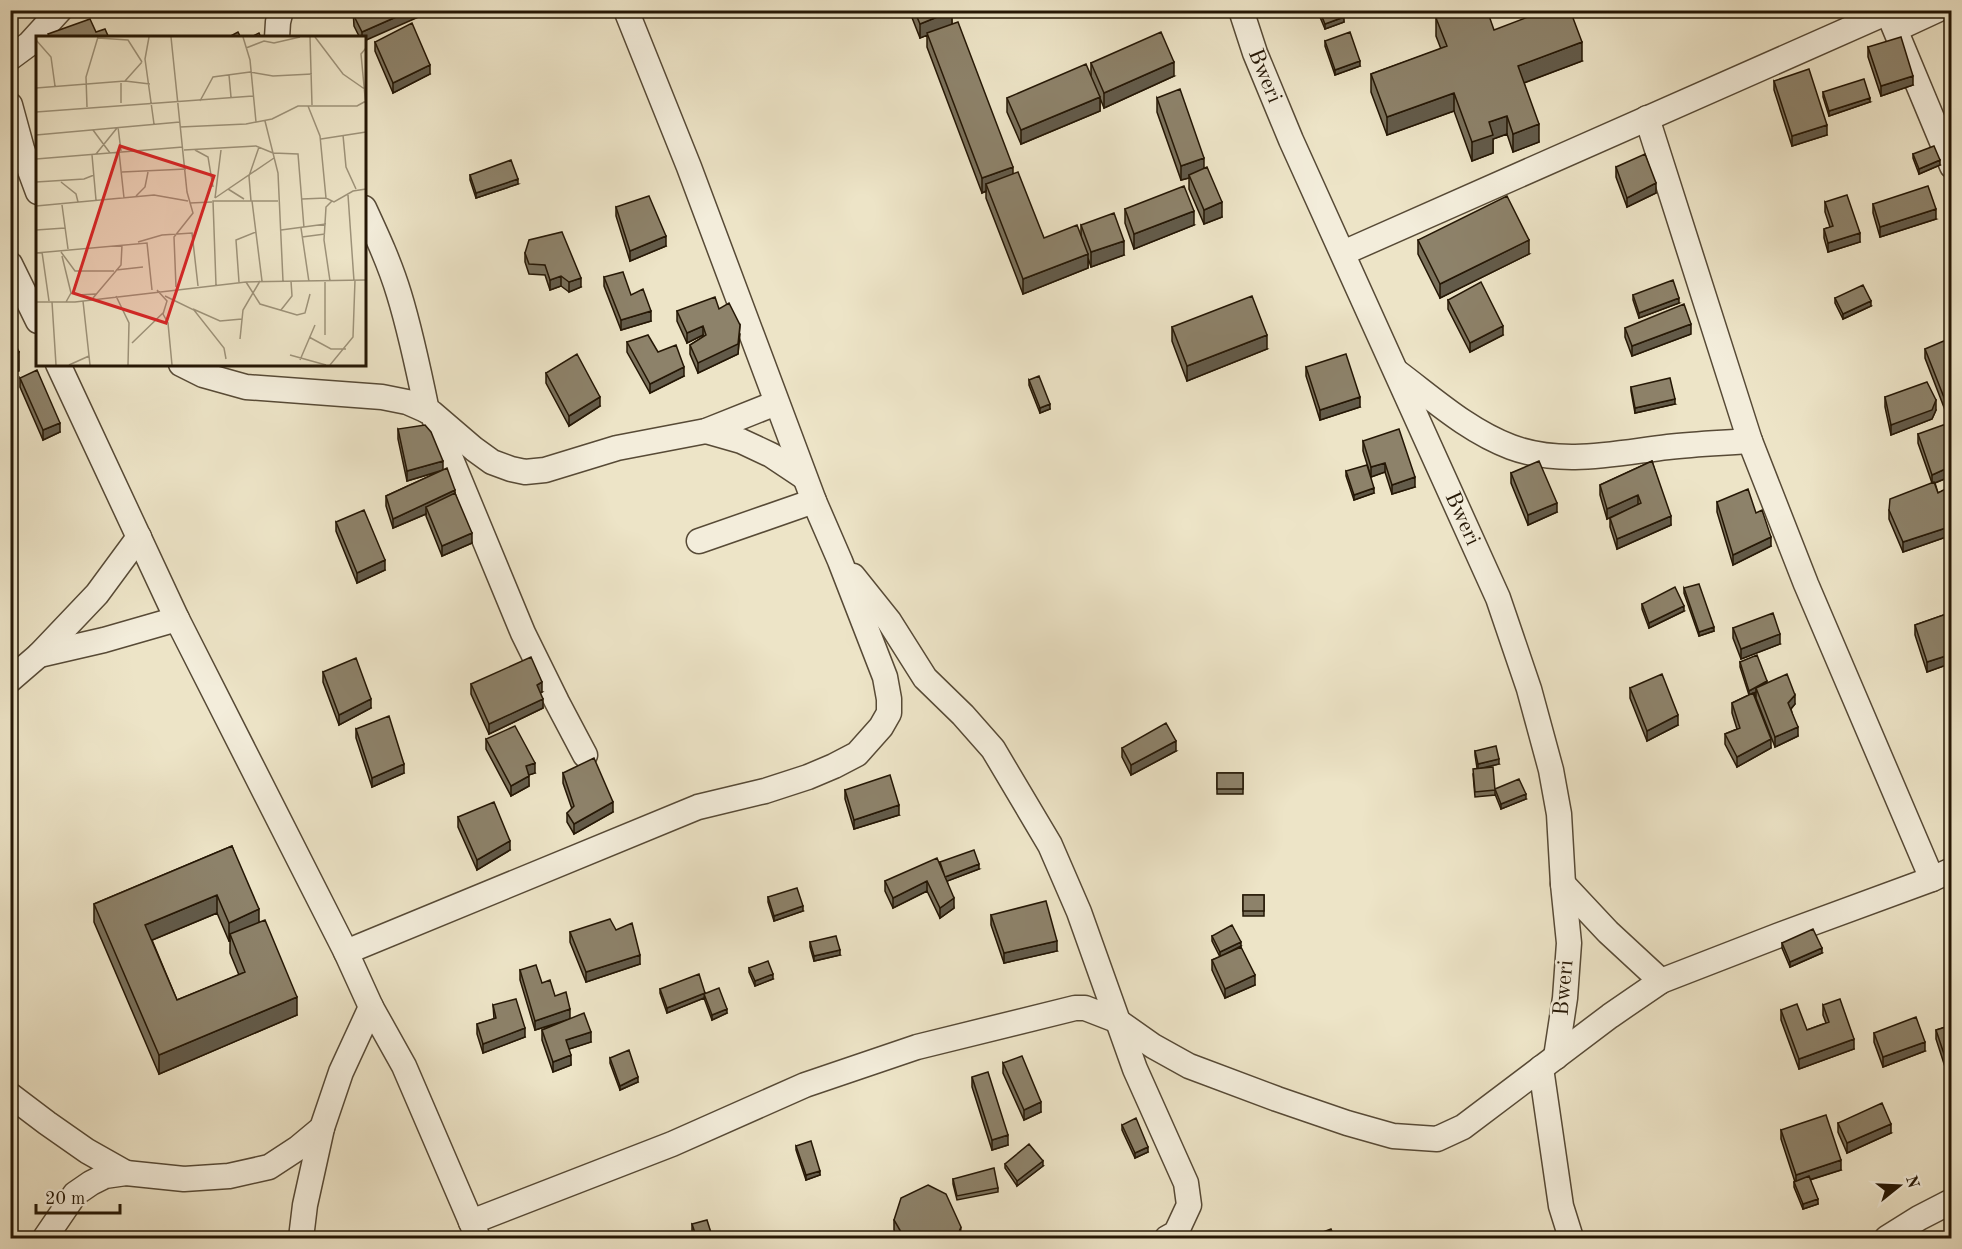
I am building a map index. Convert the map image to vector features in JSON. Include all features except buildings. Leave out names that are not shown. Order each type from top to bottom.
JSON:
[{"type":"street","points":[[10,58],[28,44],[60,10]]},
{"type":"street","points":[[346,952],[698,807],[765,791],[808,777],[857,754],[889,713],[885,676],[804,477],[689,167],[626,10]]},
{"type":"street","name":"Bweri","points":[[1240,10],[1291,140],[1498,598],[1517,651],[1551,770],[1559,814],[1569,943],[1565,998],[1548,1063],[1561,1206],[1571,1239]]},
{"type":"street","points":[[1343,253],[1647,118],[1890,17],[1937,10]]},
{"type":"street","points":[[1890,17],[1952,166]]},
{"type":"street","points":[[10,105],[22,149],[36,187]]},
{"type":"street","points":[[59,366],[177,619],[346,952],[371,1007],[404,1066],[474,1230],[805,1085],[917,1047],[1075,1008],[1085,1008],[1116,1020],[1153,1046],[1189,1066],[1277,1099],[1393,1136],[1437,1139],[1462,1127],[1610,1016],[1661,981],[1942,874],[1806,584],[1750,441],[1647,118]]},
{"type":"street","points":[[366,212],[382,246],[399,292],[429,412],[523,633],[585,755]]},
{"type":"street","points":[[13,268],[36,278]]},
{"type":"street","points":[[13,268],[36,317]]},
{"type":"street","points":[[186,366],[203,375],[246,387],[382,397],[407,402],[429,412],[492,462],[525,472],[545,470],[617,448],[706,431],[776,403]]},
{"type":"street","points":[[1395,370],[1472,427],[1511,447],[1560,458],[1750,441]]},
{"type":"street","points":[[706,431],[741,441],[761,450],[804,477]]},
{"type":"street","points":[[699,541],[814,501]]},
{"type":"street","points":[[10,680],[39,655],[97,594],[139,537]]},
{"type":"street","points":[[840,561],[889,621],[925,678],[963,715],[993,749],[1050,845],[1075,903],[1135,1069],[1186,1183],[1189,1205],[1176,1233],[1167,1239]]},
{"type":"street","points":[[39,655],[104,640],[177,619]]},
{"type":"street","points":[[1563,884],[1608,932],[1661,981]]},
{"type":"street","points":[[301,1239],[305,1205],[322,1128],[341,1072],[371,1007]]},
{"type":"street","points":[[10,1095],[87,1151],[126,1173]]},
{"type":"street","points":[[45,1239],[75,1194],[105,1176],[126,1173],[184,1179],[229,1176],[269,1167],[298,1148],[322,1128]]},
{"type":"street","points":[[1887,1239],[1919,1218],[1952,1201]]}]
